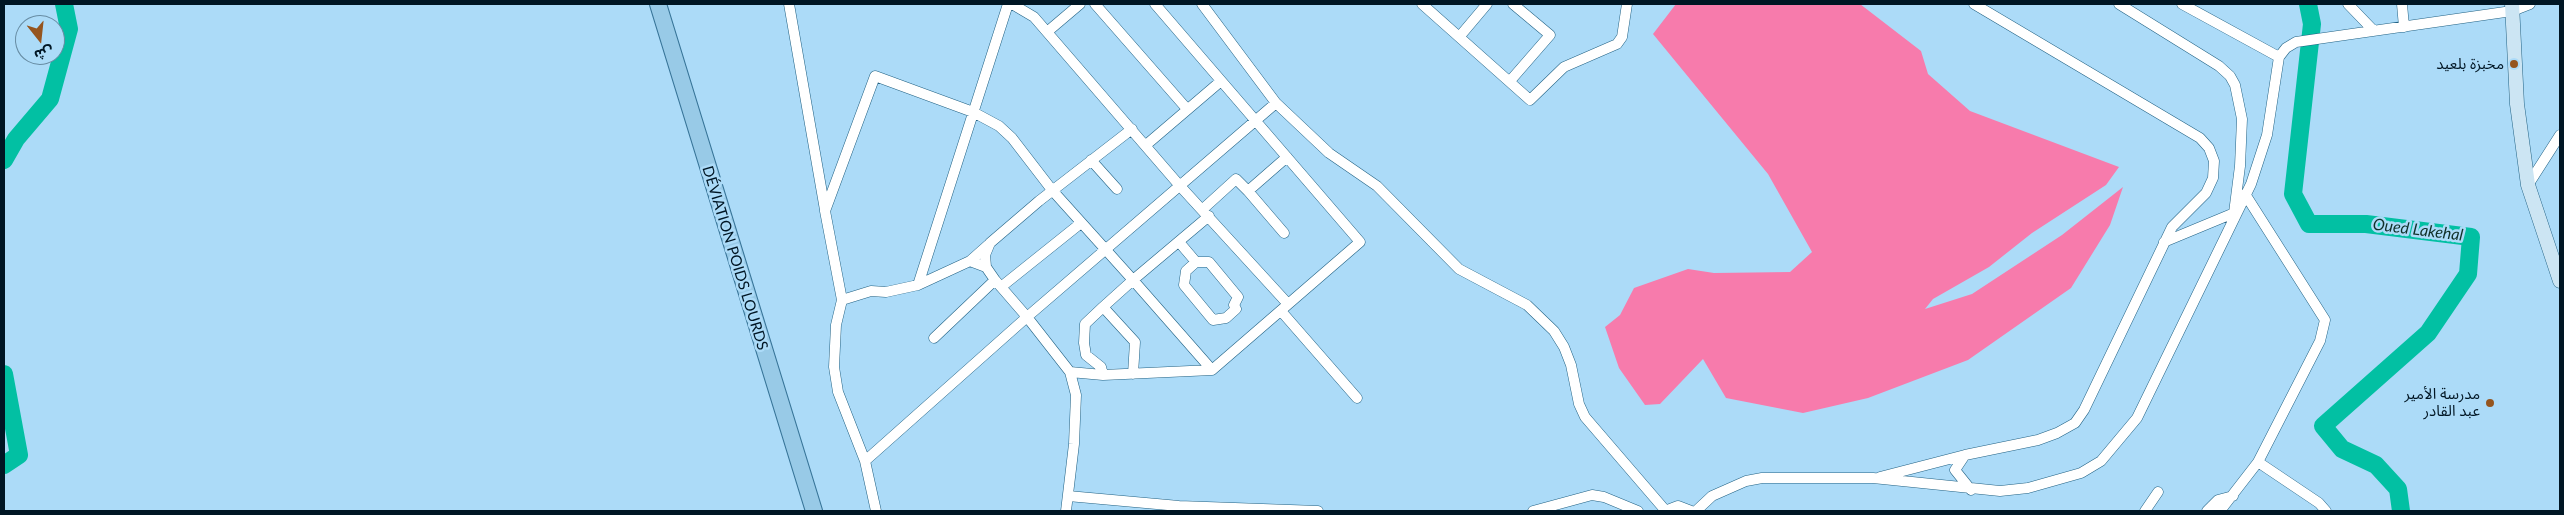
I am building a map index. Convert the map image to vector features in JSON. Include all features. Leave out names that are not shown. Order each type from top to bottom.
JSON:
[{"type":"main road","name":"DÉVIATION POIDS LOURDS","points":[[658,4],[814,511]]},
{"type":"main road","points":[[2512,8],[2518,104],[2528,186],[2560,281]]},
{"type":"street","points":[[789,4],[842,300],[836,325],[834,368],[838,392],[865,461],[876,511]]},
{"type":"street","points":[[918,285],[1008,4]]},
{"type":"street","points":[[1012,4],[1034,17],[1132,128],[1180,186],[1206,212],[1357,398]]},
{"type":"street","points":[[1047,32],[1080,4]]},
{"type":"street","points":[[1095,4],[1187,109]]},
{"type":"street","points":[[1070,372],[1103,375],[1212,370],[1360,242],[1155,4]]},
{"type":"street","points":[[1202,4],[1276,103],[1329,153],[1377,186],[1459,269],[1507,293],[1527,305],[1540,317],[1564,347],[1571,365],[1579,404],[1585,417],[1665,511],[1678,506],[1691,511]]},
{"type":"street","points":[[1422,4],[1510,80],[1530,100],[1564,67],[1617,44],[1622,37],[1627,4]]},
{"type":"street","points":[[1460,36],[1487,4]]},
{"type":"street","points":[[1510,80],[1550,35],[1514,4]]},
{"type":"street","points":[[1873,478],[1965,455],[2038,440],[2058,433],[2075,423],[2084,410],[2172,227],[2206,193],[2213,178],[2214,161],[2209,148],[2200,138],[1974,4]]},
{"type":"street","points":[[2119,4],[2219,66],[2230,76],[2235,85],[2242,119],[2240,166],[2234,213]]},
{"type":"street","points":[[2182,4],[2279,57]]},
{"type":"street","points":[[2348,4],[2373,30]]},
{"type":"street","points":[[2402,4],[2404,27]]},
{"type":"street","points":[[1696,511],[1712,496],[1737,484],[1762,478],[1873,478],[1971,490],[2000,491],[2028,488],[2082,473],[2100,461],[2137,418],[2234,213],[2245,194],[2267,135],[2279,57],[2296,42],[2404,27],[2530,4]]},
{"type":"street","points":[[826,211],[875,76],[973,112],[999,126],[1012,138],[1052,190],[1212,370]]},
{"type":"street","points":[[1146,145],[1221,81]]},
{"type":"street","points":[[865,461],[1027,317],[1276,103]]},
{"type":"street","points":[[842,300],[871,291],[886,292],[918,285],[970,261],[1052,190],[1132,128]]},
{"type":"street","points":[[2528,186],[2560,136]]},
{"type":"street","points":[[1248,191],[1287,157]]},
{"type":"street","points":[[1091,160],[1117,189]]},
{"type":"street","points":[[1103,375],[1101,367],[1086,354],[1084,343],[1085,324],[1133,280],[1179,242],[1236,179],[1284,233]]},
{"type":"street","points":[[2224,510],[2258,462],[2320,341],[2325,320],[2245,194]]},
{"type":"street","points":[[2164,242],[2234,213]]},
{"type":"street","points":[[934,338],[998,284],[1081,223]]},
{"type":"street","points":[[1179,242],[1196,262],[1209,262],[1238,297],[1234,305],[1236,309],[1226,318],[1213,320],[1184,286],[1186,271],[1196,262]]},
{"type":"street","points":[[986,267],[986,255],[990,243]]},
{"type":"street","points":[[970,261],[986,267],[1070,372],[1076,395],[1074,444],[1066,511]]},
{"type":"street","points":[[1103,307],[1135,342],[1133,374]]},
{"type":"street","points":[[1965,455],[1955,470],[1971,490]]},
{"type":"street","points":[[2258,462],[2322,509]]},
{"type":"street","points":[[2145,511],[2158,492]]},
{"type":"street","points":[[1533,511],[1592,495],[1604,497],[1638,511]]},
{"type":"street","points":[[1068,496],[1178,509],[1318,511]]},
{"type":"street","points":[[2207,511],[2218,500],[2234,496]]},
{"type":"shaded area","points":[[1676,4],[1860,4],[1921,51],[1928,74],[1970,111],[2119,167],[2106,185],[2032,233],[1989,267],[1933,299],[1925,309],[1972,294],[2062,235],[2123,187],[2110,225],[2071,288],[1968,360],[1868,398],[1803,413],[1726,398],[1703,359],[1660,404],[1645,405],[1619,368],[1605,327],[1620,315],[1634,288],[1688,269],[1714,273],[1790,272],[1812,252],[1768,174],[1653,34]]},
{"type":"waterway","points":[[4,160],[16,139],[50,99],[69,29],[64,4]]},
{"type":"waterway","name":"Oued Lakehal","points":[[2308,4],[2312,24],[2293,194],[2309,224],[2366,224],[2471,237],[2468,274],[2428,333],[2323,426],[2342,449],[2376,465],[2398,489],[2401,511]]},
{"type":"waterway","points":[[4,374],[19,455],[4,465]]},
{"type":"place","name":"مخبزة بلعيد","points":[[2514,64]]},
{"type":"place","name":"مدرسة الأمير عبد القادر","points":[[2490,403]]}]
